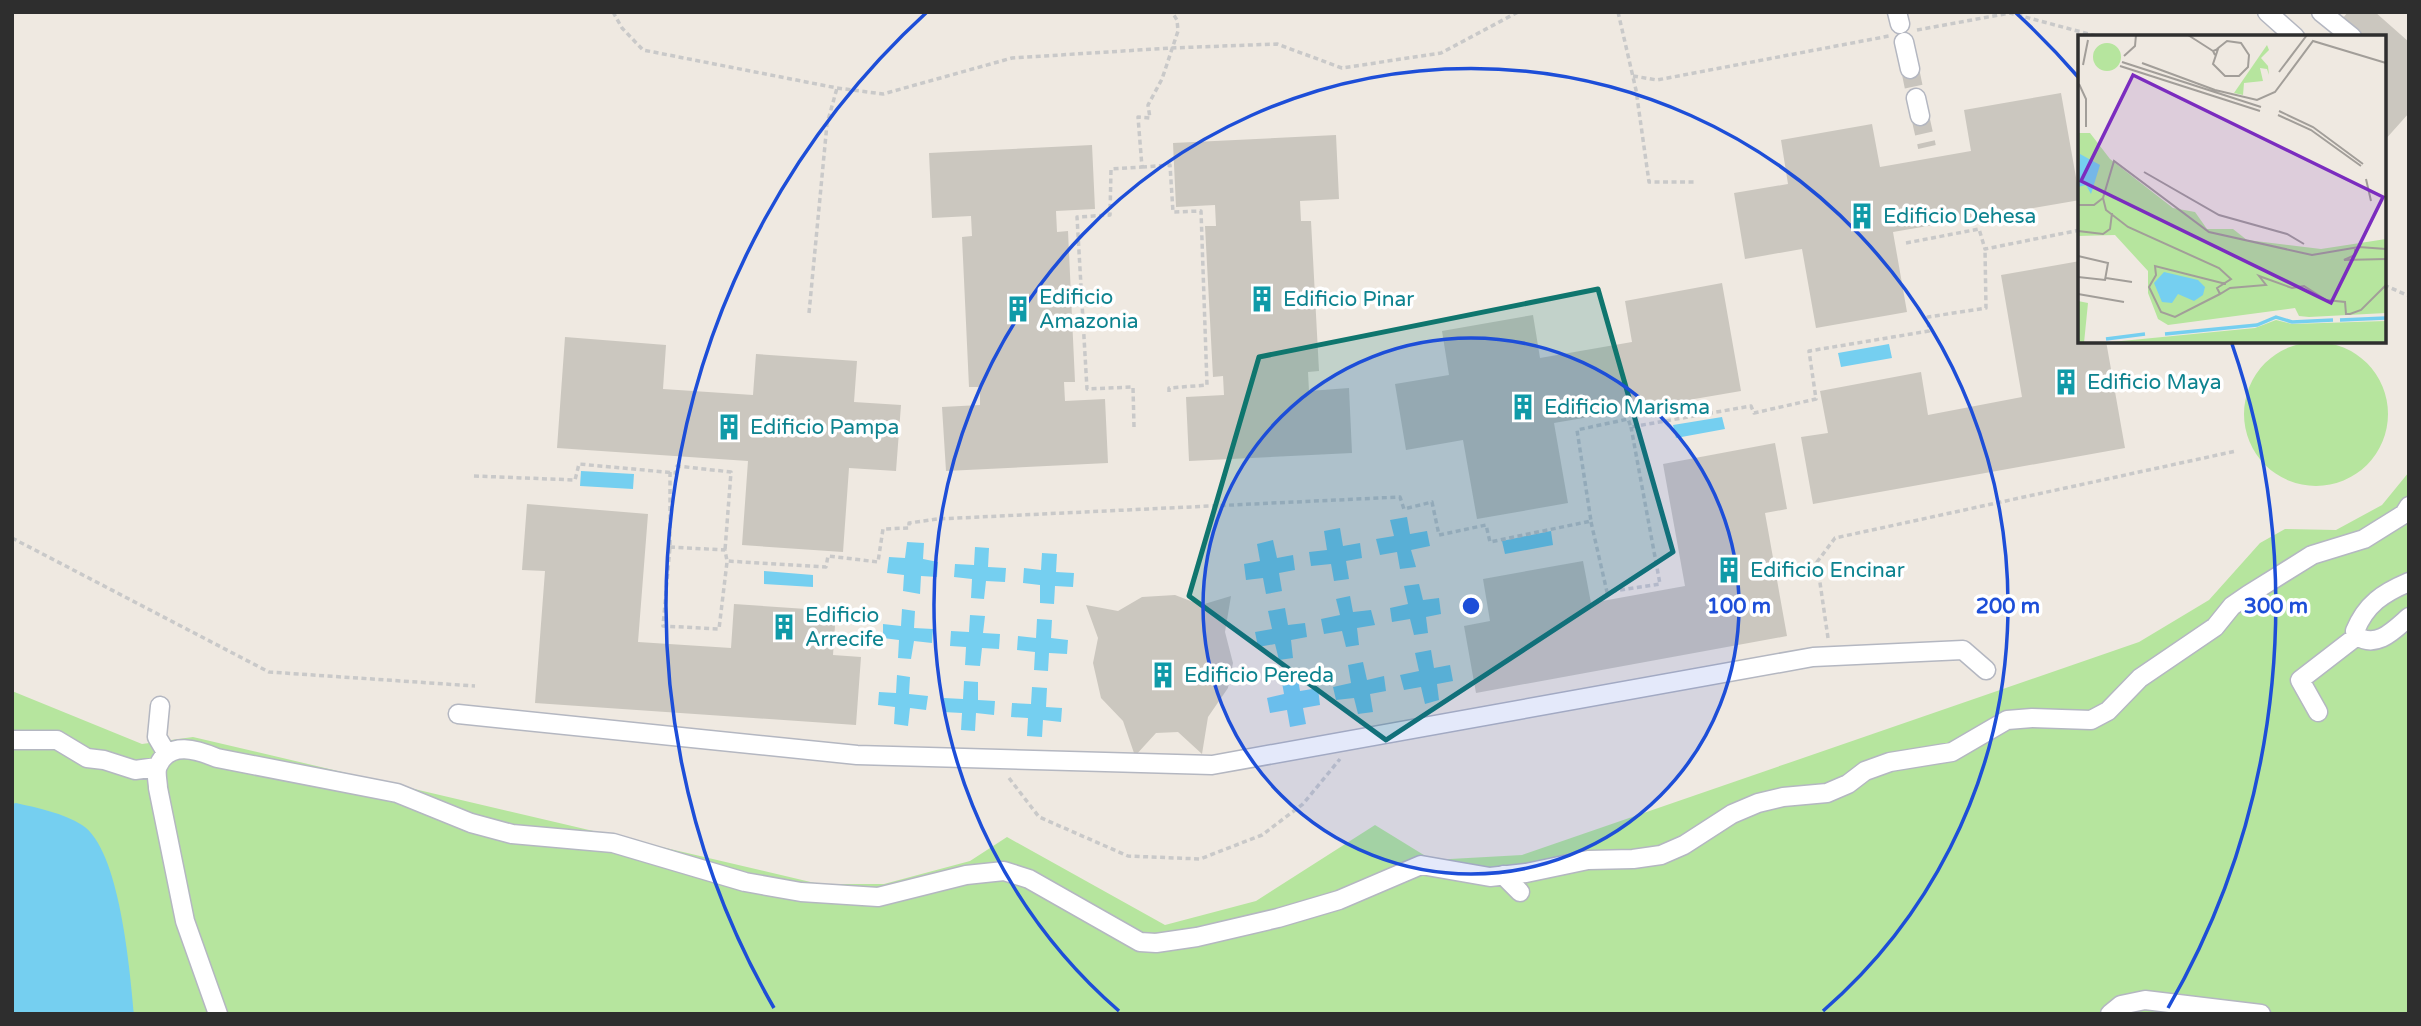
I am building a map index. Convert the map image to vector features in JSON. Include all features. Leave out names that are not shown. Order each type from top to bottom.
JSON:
[{"type":"street","points":[[2267,12],[2293,35]]},
{"type":"street","points":[[2321,12],[2350,35]]},
{"type":"street","points":[[1903,28],[1910,69]]},
{"type":"street","points":[[12,740],[57,740],[87,758],[135,769],[162,760],[180,749],[198,750],[217,758],[397,793],[471,823],[512,834],[613,843],[746,882],[801,892],[878,897],[966,875],[1004,871],[1028,878],[1140,942],[1156,943],[1197,937],[1278,918],[1339,900],[1421,865],[1490,877],[1526,873],[1588,860],[1661,855],[1684,845],[1732,814],[1758,803],[1783,797],[1827,793],[1848,784],[1865,771],[1890,762],[1952,752],[2007,720],[2091,720],[2108,711],[2140,678],[2215,626],[2232,606],[2248,595],[2312,555],[2364,539],[2407,513]]},
{"type":"street","points":[[2409,582],[2380,596],[2369,606],[2355,631],[2357,636],[2367,641],[2380,639],[2409,617]]},
{"type":"street","points":[[2318,712],[2300,680],[2357,636]]},
{"type":"street","points":[[458,714],[857,755],[1212,765],[1813,657],[1962,650],[1986,670]]},
{"type":"street","points":[[160,706],[157,737],[162,760],[158,788],[185,920],[218,1014]]},
{"type":"street","points":[[1503,876],[1520,892]]},
{"type":"street","points":[[2110,1014],[2121,1005],[2145,1000],[2261,1014]]},
{"type":"path","points":[[612,12],[622,28],[643,50],[838,88],[883,94],[1012,58],[1171,48],[1277,44],[1342,68],[1441,53],[1518,12]]},
{"type":"path","points":[[1142,167],[1138,117],[1150,118],[1148,105],[1162,79],[1178,31],[1177,20],[1172,12]]},
{"type":"path","points":[[1618,12],[1633,76],[1649,181],[1694,181]]},
{"type":"path","points":[[1633,76],[1657,80],[1903,28],[2010,13],[2092,35]]},
{"type":"path","points":[[809,313],[827,124],[838,88]]},
{"type":"path","points":[[1134,427],[1133,387],[1087,389],[1077,218],[1110,215],[1111,169],[1170,165],[1173,212],[1201,211],[1207,385],[1169,388],[1169,394]]},
{"type":"path","points":[[1631,428],[1751,406],[1754,414],[1816,399],[1809,351],[1928,331],[1928,317],[1986,308],[1985,249],[1979,229],[1906,243]]},
{"type":"path","points":[[1985,249],[2078,230]]},
{"type":"path","points":[[2386,286],[2409,296]]},
{"type":"path","points":[[1628,419],[1631,428],[1660,584],[1607,592],[1591,521],[1577,430],[1628,419]]},
{"type":"path","points":[[1829,641],[1817,562],[1835,538],[2236,451]]},
{"type":"path","points":[[474,476],[575,480],[579,464],[670,472],[677,473],[677,466],[731,472],[725,550],[727,561],[719,629],[663,626],[670,547],[670,472]]},
{"type":"path","points":[[727,561],[826,567],[828,556],[878,562],[883,529],[909,528],[909,523],[937,519],[1400,497],[1404,509],[1432,502],[1439,535],[1486,525],[1490,542],[1591,521]]},
{"type":"path","points":[[12,538],[269,672],[475,686]]},
{"type":"path","points":[[670,547],[725,550]]},
{"type":"path","points":[[995,759],[1039,817],[1128,856],[1200,859],[1262,835],[1303,804],[1356,740]]},
{"type":"highlighted area","points":[[1598,289],[1673,552],[1386,740],[1189,596],[1259,357]]},
{"type":"green space","points":[[2302,343],[2330,343],[2356,354],[2376,374],[2387,400],[2387,428],[2376,454],[2356,474],[2330,485],[2302,485],[2276,474],[2256,454],[2245,428],[2245,400],[2256,374],[2276,354]]},
{"type":"green space","points":[[2409,472],[2409,1014],[12,1014],[12,691],[142,744],[193,737],[819,884],[884,884],[970,861],[1007,837],[1165,925],[1256,901],[1375,825],[1432,860],[1522,855],[2139,642],[2209,600],[2260,543],[2285,529],[2336,530],[2382,505]]},
{"type":"water","points":[[1889,344],[1892,358],[1841,367],[1838,353]]},
{"type":"water","points":[[1722,417],[1725,429],[1676,438],[1673,425]]},
{"type":"water","points":[[581,471],[634,474],[633,489],[580,486]]},
{"type":"water","points":[[1407,517],[1410,534],[1427,531],[1430,546],[1411,550],[1416,567],[1400,569],[1397,552],[1380,555],[1376,539],[1394,536],[1390,520]]},
{"type":"water","points":[[1340,528],[1343,546],[1360,543],[1362,558],[1346,561],[1349,579],[1334,581],[1331,564],[1311,566],[1309,552],[1327,550],[1324,531]]},
{"type":"water","points":[[1551,531],[1553,545],[1505,554],[1502,541]]},
{"type":"water","points":[[1273,540],[1277,558],[1293,555],[1295,570],[1279,573],[1282,591],[1266,594],[1263,578],[1246,580],[1244,564],[1260,561],[1257,544]]},
{"type":"water","points":[[907,542],[924,543],[923,559],[938,562],[937,577],[921,576],[920,594],[903,591],[904,575],[887,573],[889,557],[905,558]]},
{"type":"water","points":[[975,547],[989,548],[988,567],[1006,568],[1005,582],[986,581],[984,599],[971,598],[972,579],[954,577],[955,564],[974,565]]},
{"type":"water","points":[[1042,553],[1057,554],[1056,572],[1074,573],[1073,587],[1055,586],[1054,604],[1040,603],[1040,585],[1023,583],[1024,568],[1041,570]]},
{"type":"water","points":[[764,571],[813,575],[813,587],[764,584]]},
{"type":"water","points":[[1419,584],[1423,600],[1439,598],[1441,614],[1426,617],[1428,633],[1414,635],[1410,619],[1392,622],[1390,608],[1408,604],[1404,586]]},
{"type":"water","points":[[1350,596],[1353,612],[1371,610],[1375,625],[1357,628],[1359,645],[1346,647],[1342,631],[1324,634],[1321,619],[1340,615],[1336,599]]},
{"type":"water","points":[[1285,608],[1288,625],[1305,623],[1307,637],[1291,640],[1293,658],[1279,660],[1275,644],[1258,647],[1255,632],[1272,629],[1268,611]]},
{"type":"water","points":[[902,609],[915,611],[914,628],[933,629],[932,643],[914,641],[911,659],[898,658],[899,640],[883,638],[883,624],[901,626]]},
{"type":"water","points":[[970,615],[985,616],[983,633],[1000,634],[999,649],[982,648],[980,666],[965,665],[966,647],[950,646],[951,631],[969,632]]},
{"type":"water","points":[[1037,619],[1052,620],[1051,638],[1068,640],[1067,654],[1049,653],[1048,671],[1034,670],[1035,652],[1017,650],[1018,636],[1036,638]]},
{"type":"water","points":[[1431,650],[1434,668],[1450,665],[1453,681],[1437,684],[1439,700],[1425,704],[1421,687],[1404,690],[1400,675],[1419,671],[1415,653]]},
{"type":"water","points":[[1363,662],[1367,680],[1384,676],[1386,691],[1370,694],[1373,712],[1358,714],[1354,698],[1336,700],[1333,687],[1351,683],[1348,665]]},
{"type":"water","points":[[1297,674],[1300,691],[1318,688],[1320,705],[1303,708],[1306,724],[1290,727],[1287,710],[1270,713],[1267,698],[1284,694],[1281,677]]},
{"type":"water","points":[[897,675],[910,677],[909,694],[928,696],[926,710],[910,708],[908,726],[894,724],[895,707],[878,705],[879,692],[896,693]]},
{"type":"water","points":[[964,681],[978,682],[978,700],[995,701],[994,715],[976,713],[975,731],[961,730],[962,713],[943,712],[944,698],[963,699]]},
{"type":"water","points":[[1032,687],[1047,688],[1046,707],[1062,708],[1061,722],[1043,720],[1042,737],[1027,736],[1028,718],[1011,717],[1012,703],[1031,704]]},
{"type":"water","points":[[12,804],[67,817],[82,825],[95,838],[106,859],[121,912],[134,1014],[12,1014]]},
{"type":"building","points":[[2348,12],[2375,12],[2409,42],[2409,113],[2386,139],[2386,35],[2329,35]]},
{"type":"building","name":"Edificio Dehesa","points":[[2061,93],[2078,200],[1893,232],[1907,312],[1816,328],[1802,249],[1745,259],[1734,193],[1788,184],[1781,140],[1872,124],[1880,167],[1971,151],[1964,110]]},
{"type":"building","name":"Edificio Pinar","points":[[1336,135],[1339,199],[1300,201],[1301,221],[1311,221],[1319,371],[1308,372],[1309,391],[1349,388],[1352,453],[1189,461],[1186,397],[1224,395],[1223,376],[1213,377],[1205,226],[1216,226],[1215,205],[1176,207],[1173,143]]},
{"type":"building","name":"Edificio Amazonia","points":[[1092,145],[1095,209],[1056,211],[1057,232],[1068,231],[1075,382],[1064,382],[1065,401],[1105,399],[1108,463],[946,471],[942,407],[980,405],[980,387],[969,387],[962,237],[972,236],[971,216],[932,218],[929,153]]},
{"type":"building","name":"Edificio Maya","points":[[2078,261],[2078,343],[2106,343],[2125,448],[1813,504],[1801,437],[1828,433],[1820,391],[1921,372],[1928,415],[2022,397],[2001,275]]},
{"type":"building","name":"Edificio Marisma","points":[[1722,283],[1741,391],[1554,423],[1568,503],[1477,519],[1463,440],[1406,450],[1395,384],[1449,375],[1442,331],[1533,315],[1540,358],[1632,342],[1625,301]]},
{"type":"building","name":"Edificio Pampa","points":[[565,337],[666,345],[663,389],[753,395],[756,354],[857,361],[854,402],[901,405],[896,471],[849,468],[843,552],[742,545],[748,461],[557,448]]},
{"type":"building","name":"Edificio Encinar","points":[[1775,443],[1787,509],[1765,513],[1787,636],[1476,693],[1464,626],[1490,621],[1483,579],[1583,561],[1591,603],[1685,586],[1663,464]]},
{"type":"building","name":"Edificio Arrecife","points":[[527,504],[648,514],[638,642],[731,648],[734,604],[836,611],[833,655],[861,657],[856,725],[535,703],[545,571],[522,570]]},
{"type":"building","name":"Edificio Pereda","points":[[1175,595],[1201,605],[1231,596],[1225,632],[1233,663],[1228,688],[1208,717],[1202,754],[1178,732],[1156,733],[1135,756],[1123,721],[1101,698],[1093,663],[1098,638],[1086,605],[1118,611],[1142,597]]},
{"type":"tunnel","points":[[1910,69],[1916,98]]},
{"type":"tunnel","points":[[1920,116],[1927,147]]},
{"type":"place","name":"Edificio Dehesa","points":[[1862,216]]},
{"type":"place","name":"Edificio Pinar","points":[[1262,299]]},
{"type":"place","name":"Edificio Amazonia","points":[[1018,309]]},
{"type":"place","name":"Edificio Maya","points":[[2066,382]]},
{"type":"place","name":"Edificio Marisma","points":[[1523,407]]},
{"type":"place","name":"Edificio Pampa","points":[[729,427]]},
{"type":"place","name":"Edificio Encinar","points":[[1729,570]]},
{"type":"place","name":"Edificio Arrecife","points":[[784,627]]},
{"type":"place","name":"Edificio Pereda","points":[[1163,675]]}]
